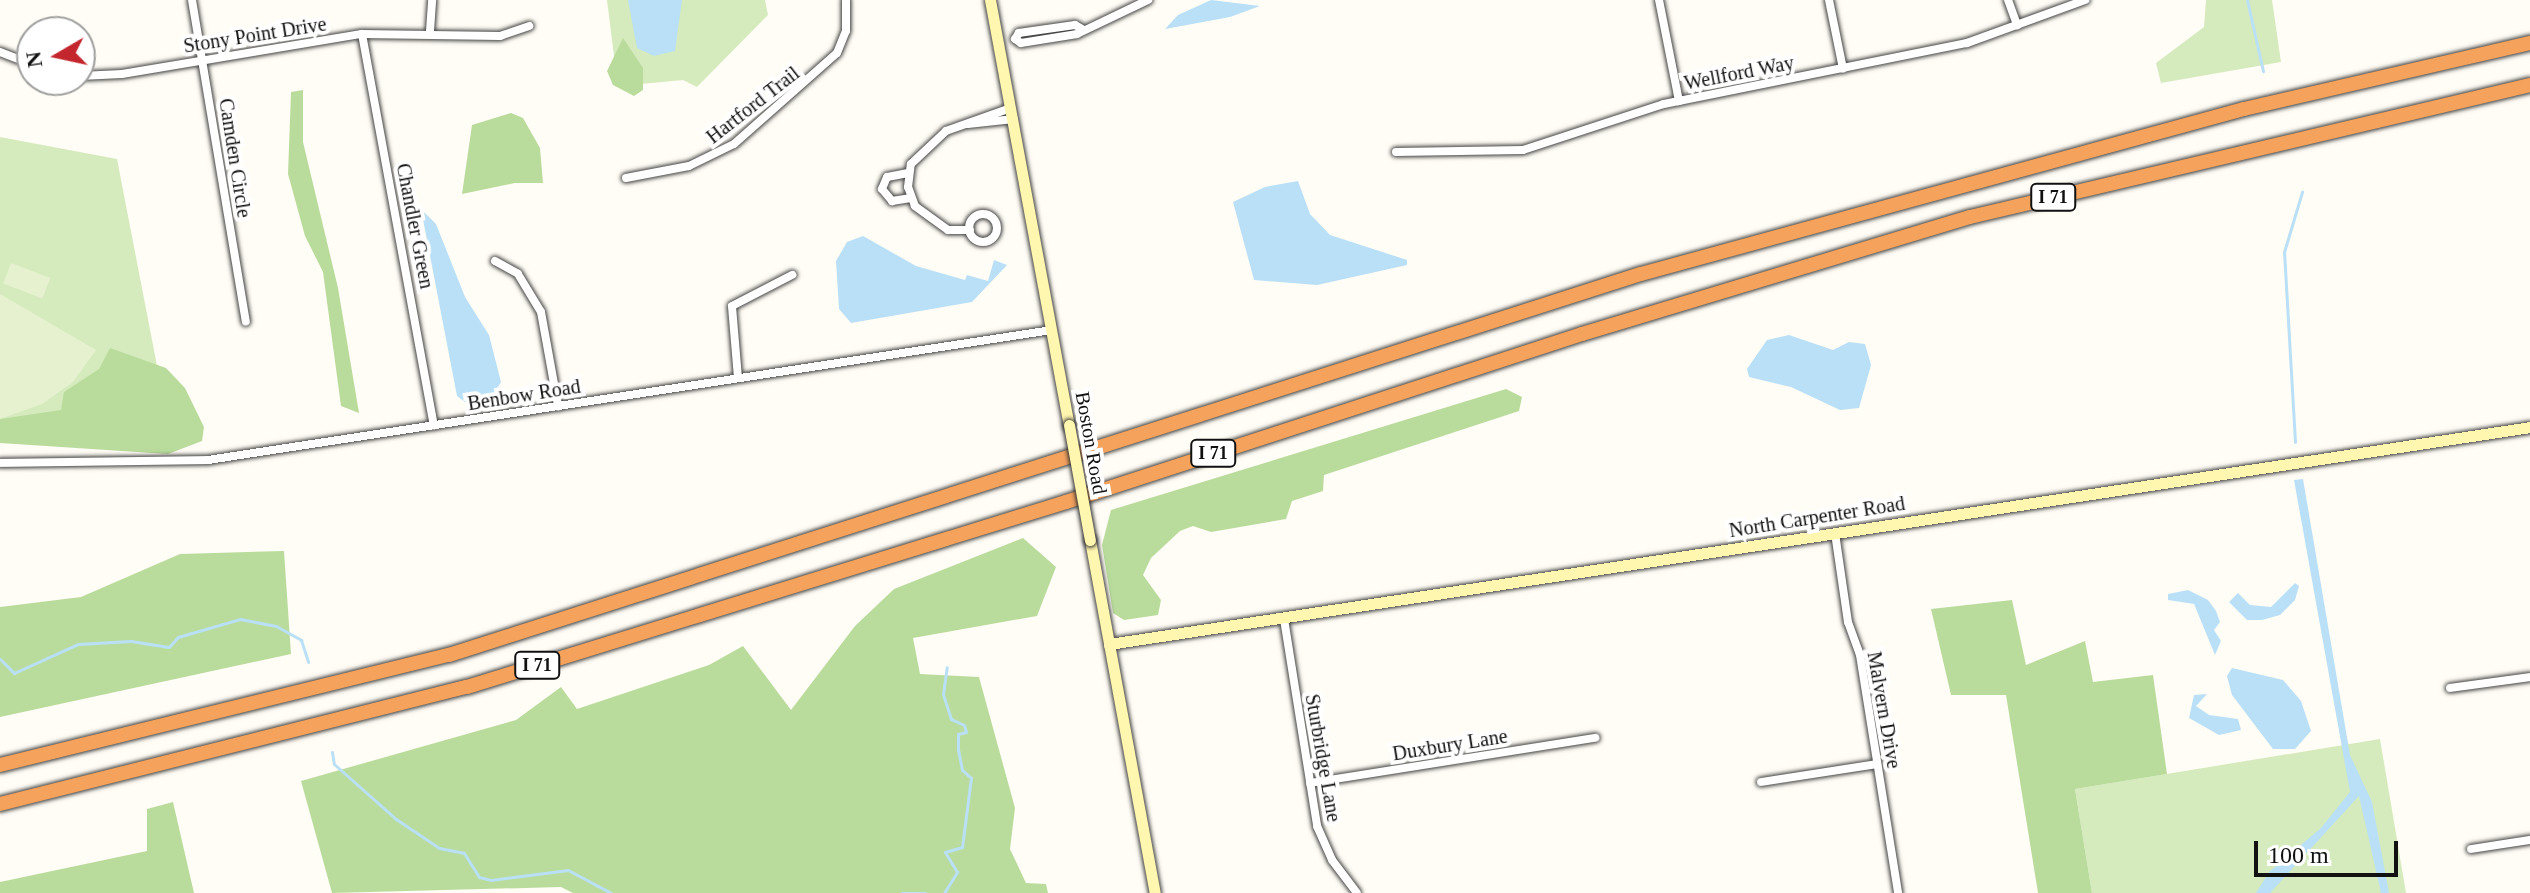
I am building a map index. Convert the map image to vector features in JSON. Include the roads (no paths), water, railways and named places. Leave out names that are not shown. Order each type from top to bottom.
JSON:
[{"type":"highway","name":"I 71","points":[[0,765],[449,655],[1641,274],[2244,109],[2530,43]]},
{"type":"highway","name":"I 71","points":[[0,804],[467,687],[1066,502],[1582,334],[1970,217],[2530,85]]},
{"type":"street","name":"Camden Circle","points":[[192,0],[246,321]]},
{"type":"street","points":[[430,31],[432,0]]},
{"type":"street","name":"Hartford Trail","points":[[626,178],[689,166],[734,144],[837,53],[846,31],[846,0]]},
{"type":"street","name":"Boston Road","points":[[990,0],[1155,893]]},
{"type":"street","points":[[998,42],[1015,39],[1019,33],[1075,25],[1082,29],[1114,19],[1148,0]]},
{"type":"street","points":[[1659,0],[1679,101]]},
{"type":"street","points":[[1829,0],[1843,69]]},
{"type":"street","points":[[2008,0],[2017,25]]},
{"type":"street","name":"Wellford Way","points":[[1396,152],[1523,150],[1679,101],[1960,45],[2085,0]]},
{"type":"street","name":"Stony Point Drive","points":[[96,75],[122,74],[362,34],[430,31],[500,36],[529,26]]},
{"type":"street","name":"Chandler Green","points":[[362,34],[434,425]]},
{"type":"street","points":[[970,230],[943,227],[911,198],[908,173],[929,143],[967,124],[1012,114]]},
{"type":"street","points":[[908,173],[887,177],[882,189],[892,201],[911,198]]},
{"type":"street","points":[[495,261],[518,274],[541,312],[558,406]]},
{"type":"street","points":[[738,378],[732,306],[792,275]]},
{"type":"street","name":"Benbow Road","points":[[0,463],[169,464],[1052,330]]},
{"type":"street","name":"North Carpenter Road","points":[[1109,644],[2530,427]]},
{"type":"street","name":"Malvern Drive","points":[[1835,533],[1898,893]]},
{"type":"street","name":"Sturbridge Lane","points":[[1284,619],[1310,783],[1324,844],[1357,893]]},
{"type":"street","points":[[2450,688],[2530,677]]},
{"type":"street","name":"Duxbury Lane","points":[[1310,783],[1595,738]]},
{"type":"street","points":[[1761,782],[1877,764]]},
{"type":"street","points":[[2471,849],[2530,840]]},
{"type":"water","points":[[628,0],[682,0],[675,51],[654,56],[637,48]]},
{"type":"water","points":[[1211,0],[1260,6],[1230,17],[1165,29],[1178,15]]},
{"type":"water","points":[[1298,181],[1310,214],[1330,235],[1407,260],[1407,265],[1317,285],[1254,280],[1233,202],[1265,187]]},
{"type":"water","points":[[421,209],[436,224],[465,297],[489,335],[501,382],[492,397],[465,402],[457,396]]},
{"type":"water","points":[[863,236],[916,266],[965,280],[967,275],[988,281],[994,260],[1007,265],[972,302],[851,323],[839,309],[836,261],[847,242]]},
{"type":"water","points":[[1789,335],[1833,350],[1849,342],[1865,344],[1871,365],[1859,408],[1840,410],[1791,387],[1749,377],[1747,369],[1767,340]]},
{"type":"water","points":[[2303,479],[2350,755],[2372,802],[2389,893],[2381,893],[2359,796],[2270,893],[2256,893],[2269,872],[2321,828],[2350,792],[2294,480]]},
{"type":"water","points":[[2295,583],[2299,586],[2295,600],[2280,615],[2247,620],[2229,602],[2238,593],[2250,605],[2271,607]]},
{"type":"water","points":[[2188,590],[2208,600],[2216,611],[2220,622],[2214,630],[2221,641],[2215,655],[2194,604],[2168,600],[2168,594]]},
{"type":"water","points":[[2232,668],[2283,680],[2301,701],[2311,731],[2295,749],[2273,749],[2232,695],[2227,676]]},
{"type":"water","points":[[2207,694],[2196,706],[2209,715],[2238,719],[2241,730],[2219,735],[2189,718],[2194,695]]},
{"type":"waterway","points":[[2247,0],[2263,71]]},
{"type":"waterway","points":[[2295,442],[2284,252],[2302,192]]},
{"type":"waterway","points":[[0,659],[14,673],[78,644],[131,641],[169,647],[178,637],[240,619],[276,626],[301,640],[308,662]]},
{"type":"waterway","points":[[944,893],[957,872],[945,852],[962,847],[971,778],[962,770],[958,750],[958,734],[966,732],[964,725],[951,719],[943,694],[947,667]]},
{"type":"waterway","points":[[332,752],[334,764],[396,819],[439,848],[464,853],[479,877],[491,880],[568,870],[611,893]]},
{"type":"waterway","points":[[902,893],[925,893]]}]
